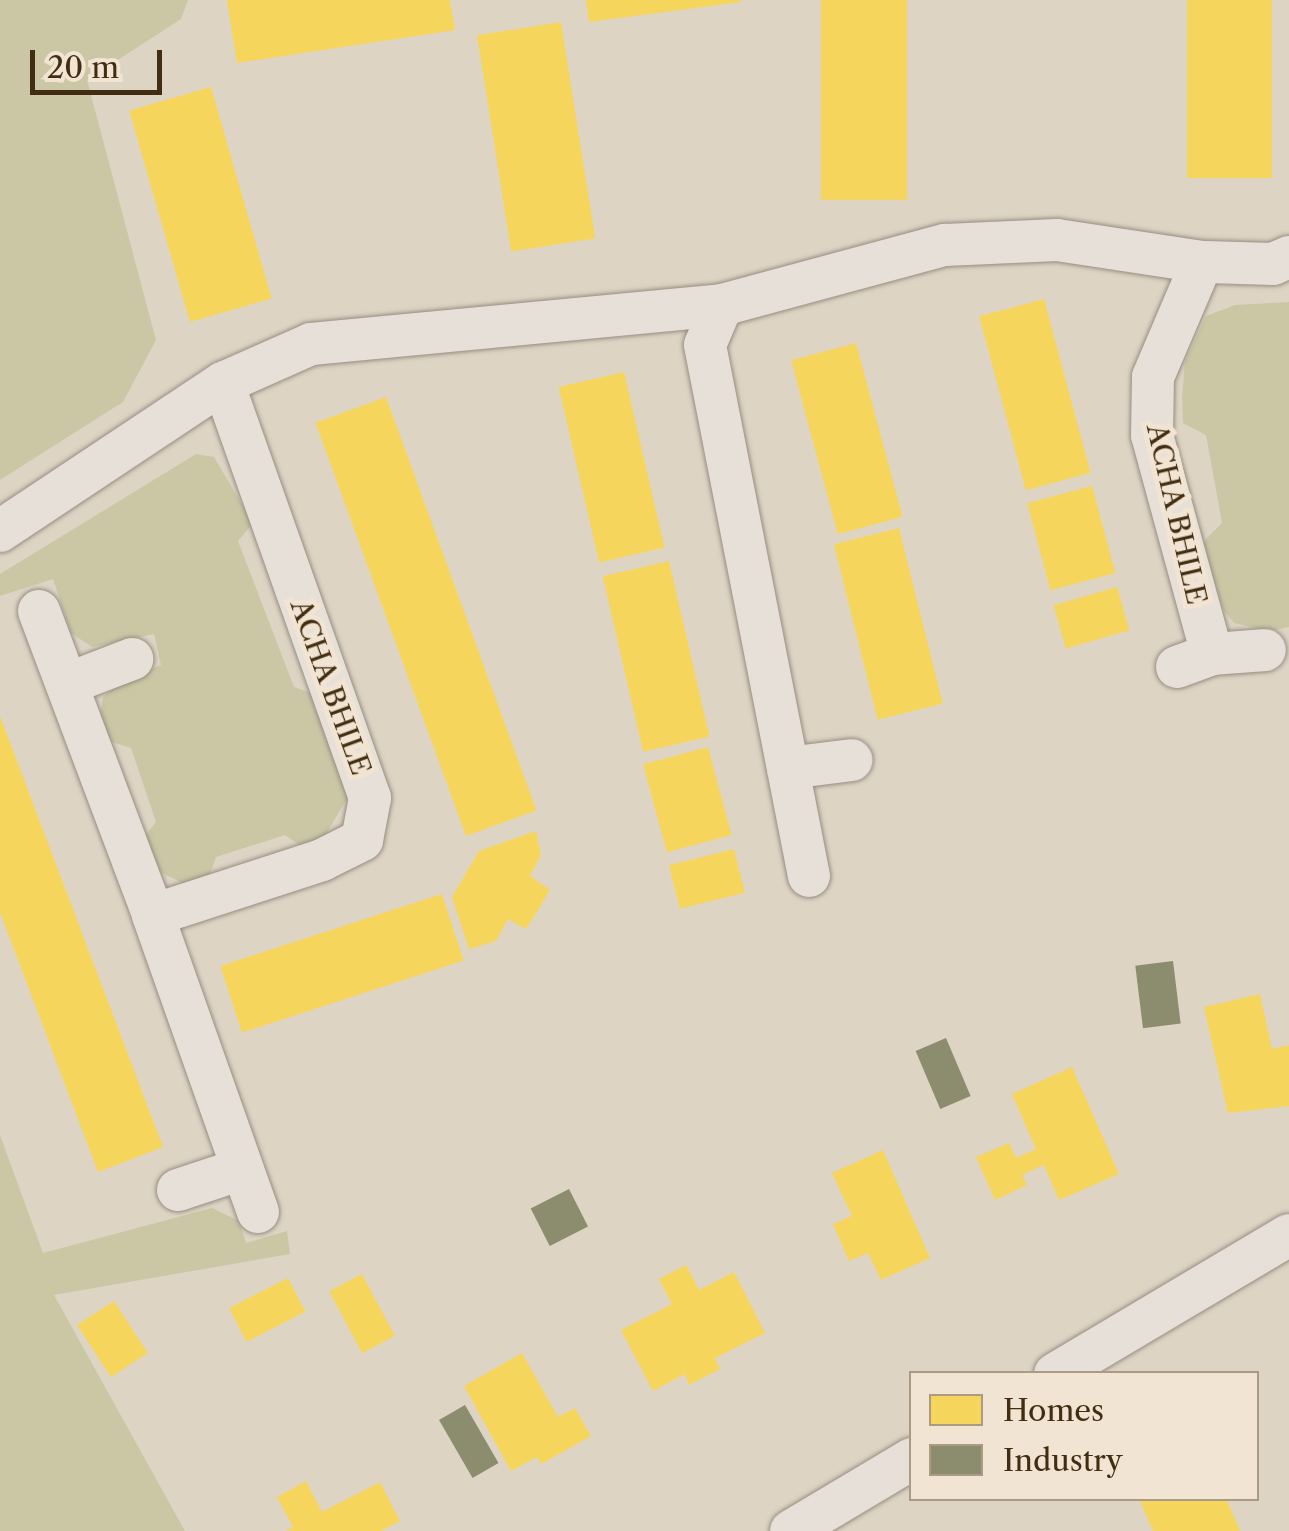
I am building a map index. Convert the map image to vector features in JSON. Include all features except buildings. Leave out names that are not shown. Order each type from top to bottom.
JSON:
[{"type":"street","points":[[0,530],[222,383],[311,344],[722,305],[945,245],[1057,240],[1202,262],[1273,264],[1289,257]]},
{"type":"street","name":"ACHA BHILE","points":[[1202,262],[1153,377],[1152,435],[1194,660],[1265,650]]},
{"type":"street","points":[[722,305],[705,345],[809,876]]},
{"type":"street","name":"ACHA BHILE","points":[[153,916],[322,860],[362,840],[370,798],[222,383]]},
{"type":"street","points":[[39,611],[258,1212]]},
{"type":"street","points":[[66,684],[132,659]]},
{"type":"street","points":[[788,768],[852,760]]},
{"type":"street","points":[[178,1190],[242,1169]]},
{"type":"street","points":[[1060,1371],[1289,1236]]},
{"type":"street","points":[[790,1531],[909,1461]]},
{"type":"shaded area","points":[[0,0],[188,0],[181,19],[87,80],[156,340],[123,402],[0,480]]},
{"type":"shaded area","points":[[1289,302],[1289,627],[1270,631],[1234,623],[1224,611],[1201,544],[1222,523],[1206,435],[1183,423],[1182,397],[1185,362],[1206,316],[1235,305]]},
{"type":"shaded area","points":[[196,454],[214,457],[253,523],[238,541],[294,687],[317,695],[349,795],[325,836],[302,847],[285,835],[216,857],[209,877],[184,884],[149,866],[140,842],[156,822],[131,748],[109,741],[100,716],[103,697],[122,681],[161,665],[154,634],[92,647],[71,633],[53,579],[0,596],[0,574]]},
{"type":"shaded area","points":[[0,1135],[43,1253],[212,1208],[239,1221],[246,1243],[287,1231],[290,1254],[54,1295],[185,1531],[0,1531]]}]
